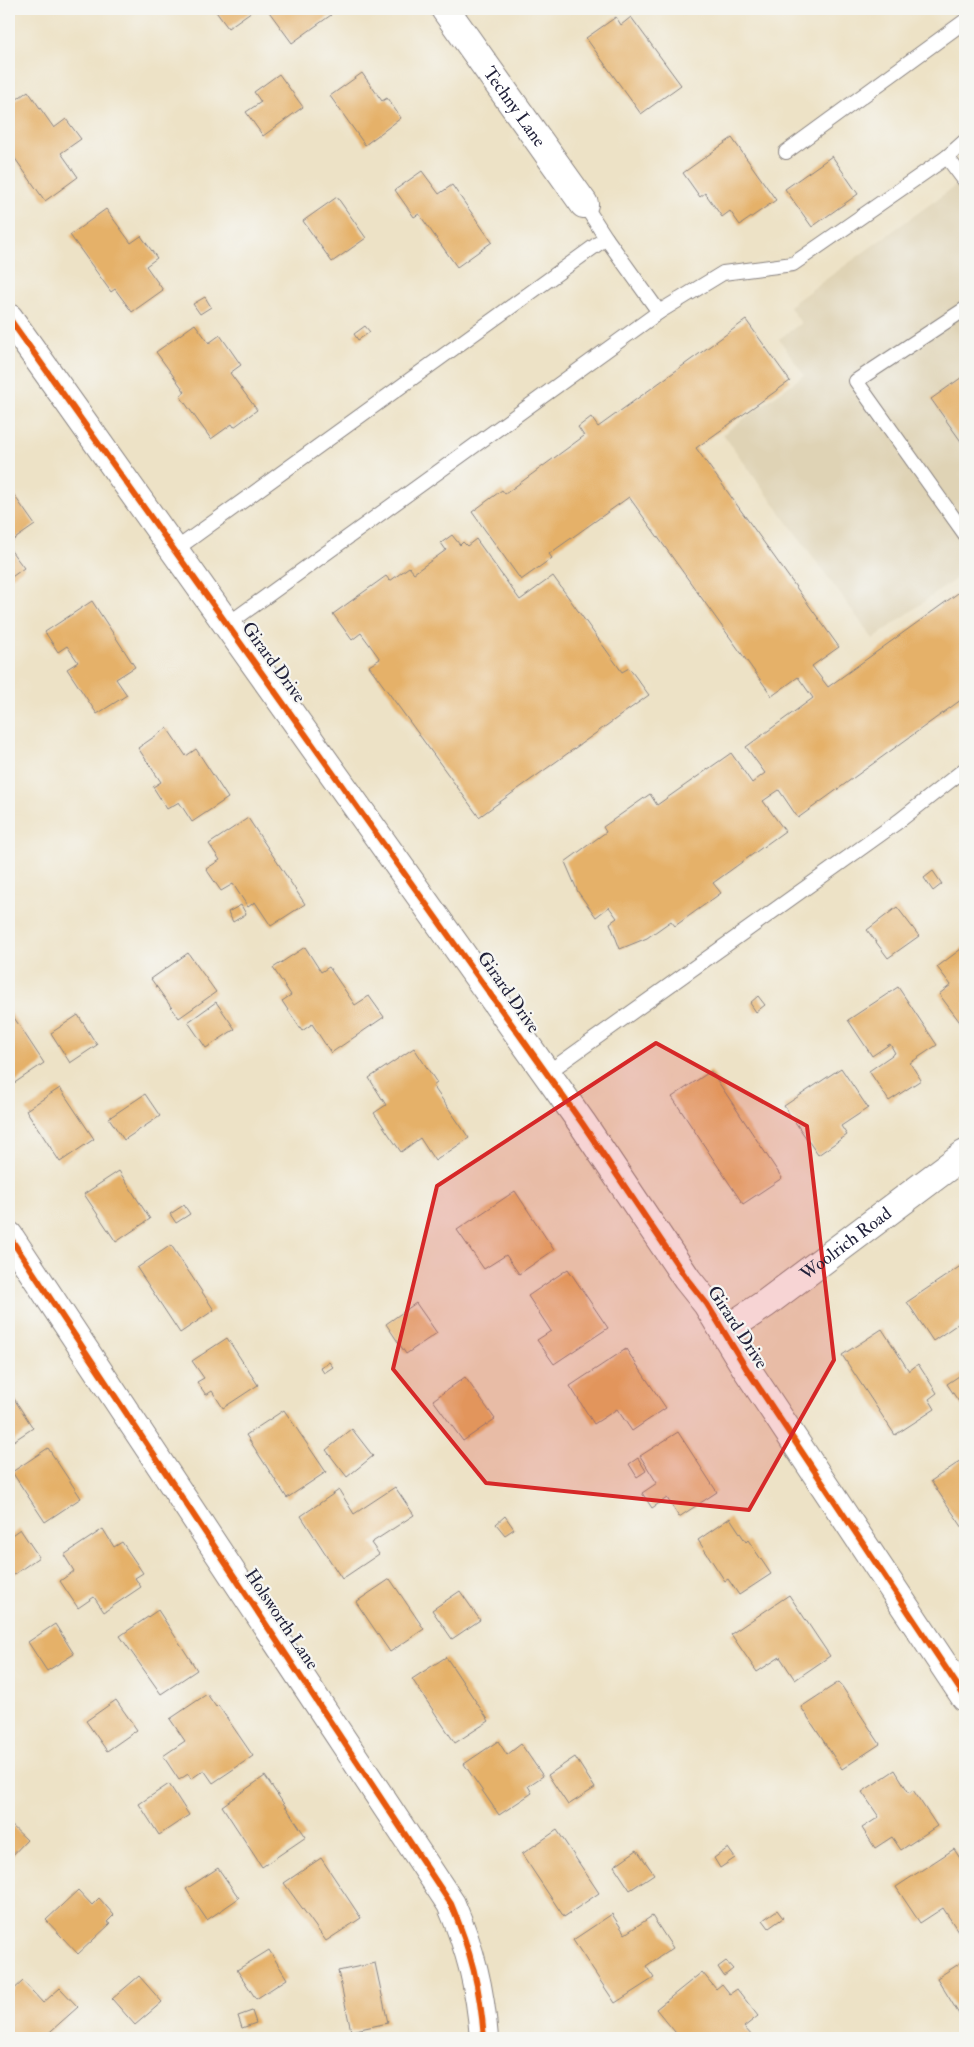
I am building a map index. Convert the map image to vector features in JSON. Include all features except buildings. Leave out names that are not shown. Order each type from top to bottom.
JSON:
[{"type":"street","name":"Techny Lane","points":[[445,9],[584,204]]},
{"type":"street","name":"Girard Drive","points":[[9,318],[547,1073],[724,1331],[965,1697]]},
{"type":"street","name":"Woolrich Road","points":[[724,1331],[765,1304],[965,1154]]},
{"type":"street","name":"Holsworth Lane","points":[[9,1236],[451,1904],[468,1942],[481,1997],[484,2038]]},
{"type":"lane","points":[[786,152],[965,21]]},
{"type":"lane","points":[[228,624],[659,312],[723,273],[793,264],[947,157],[965,141]]},
{"type":"lane","points":[[947,157],[965,182]]},
{"type":"lane","points":[[584,204],[659,312]]},
{"type":"lane","points":[[175,550],[606,238]]},
{"type":"lane","points":[[965,309],[856,381],[965,534]]},
{"type":"lane","points":[[547,1073],[898,821],[965,769]]},
{"type":"highlighted area","points":[[656,1043],[807,1126],[834,1360],[749,1510],[486,1483],[393,1369],[437,1186]]},
{"type":"shaded area","points":[[965,179],[965,572],[873,639],[723,434],[804,375],[779,339],[801,323],[789,306]]},
{"type":"cycle path","points":[[9,318],[582,1123],[687,1279],[707,1304],[746,1368],[965,1697]]},
{"type":"cycle path","points":[[9,1236],[451,1904],[473,1969],[480,2002],[484,2038]]}]
